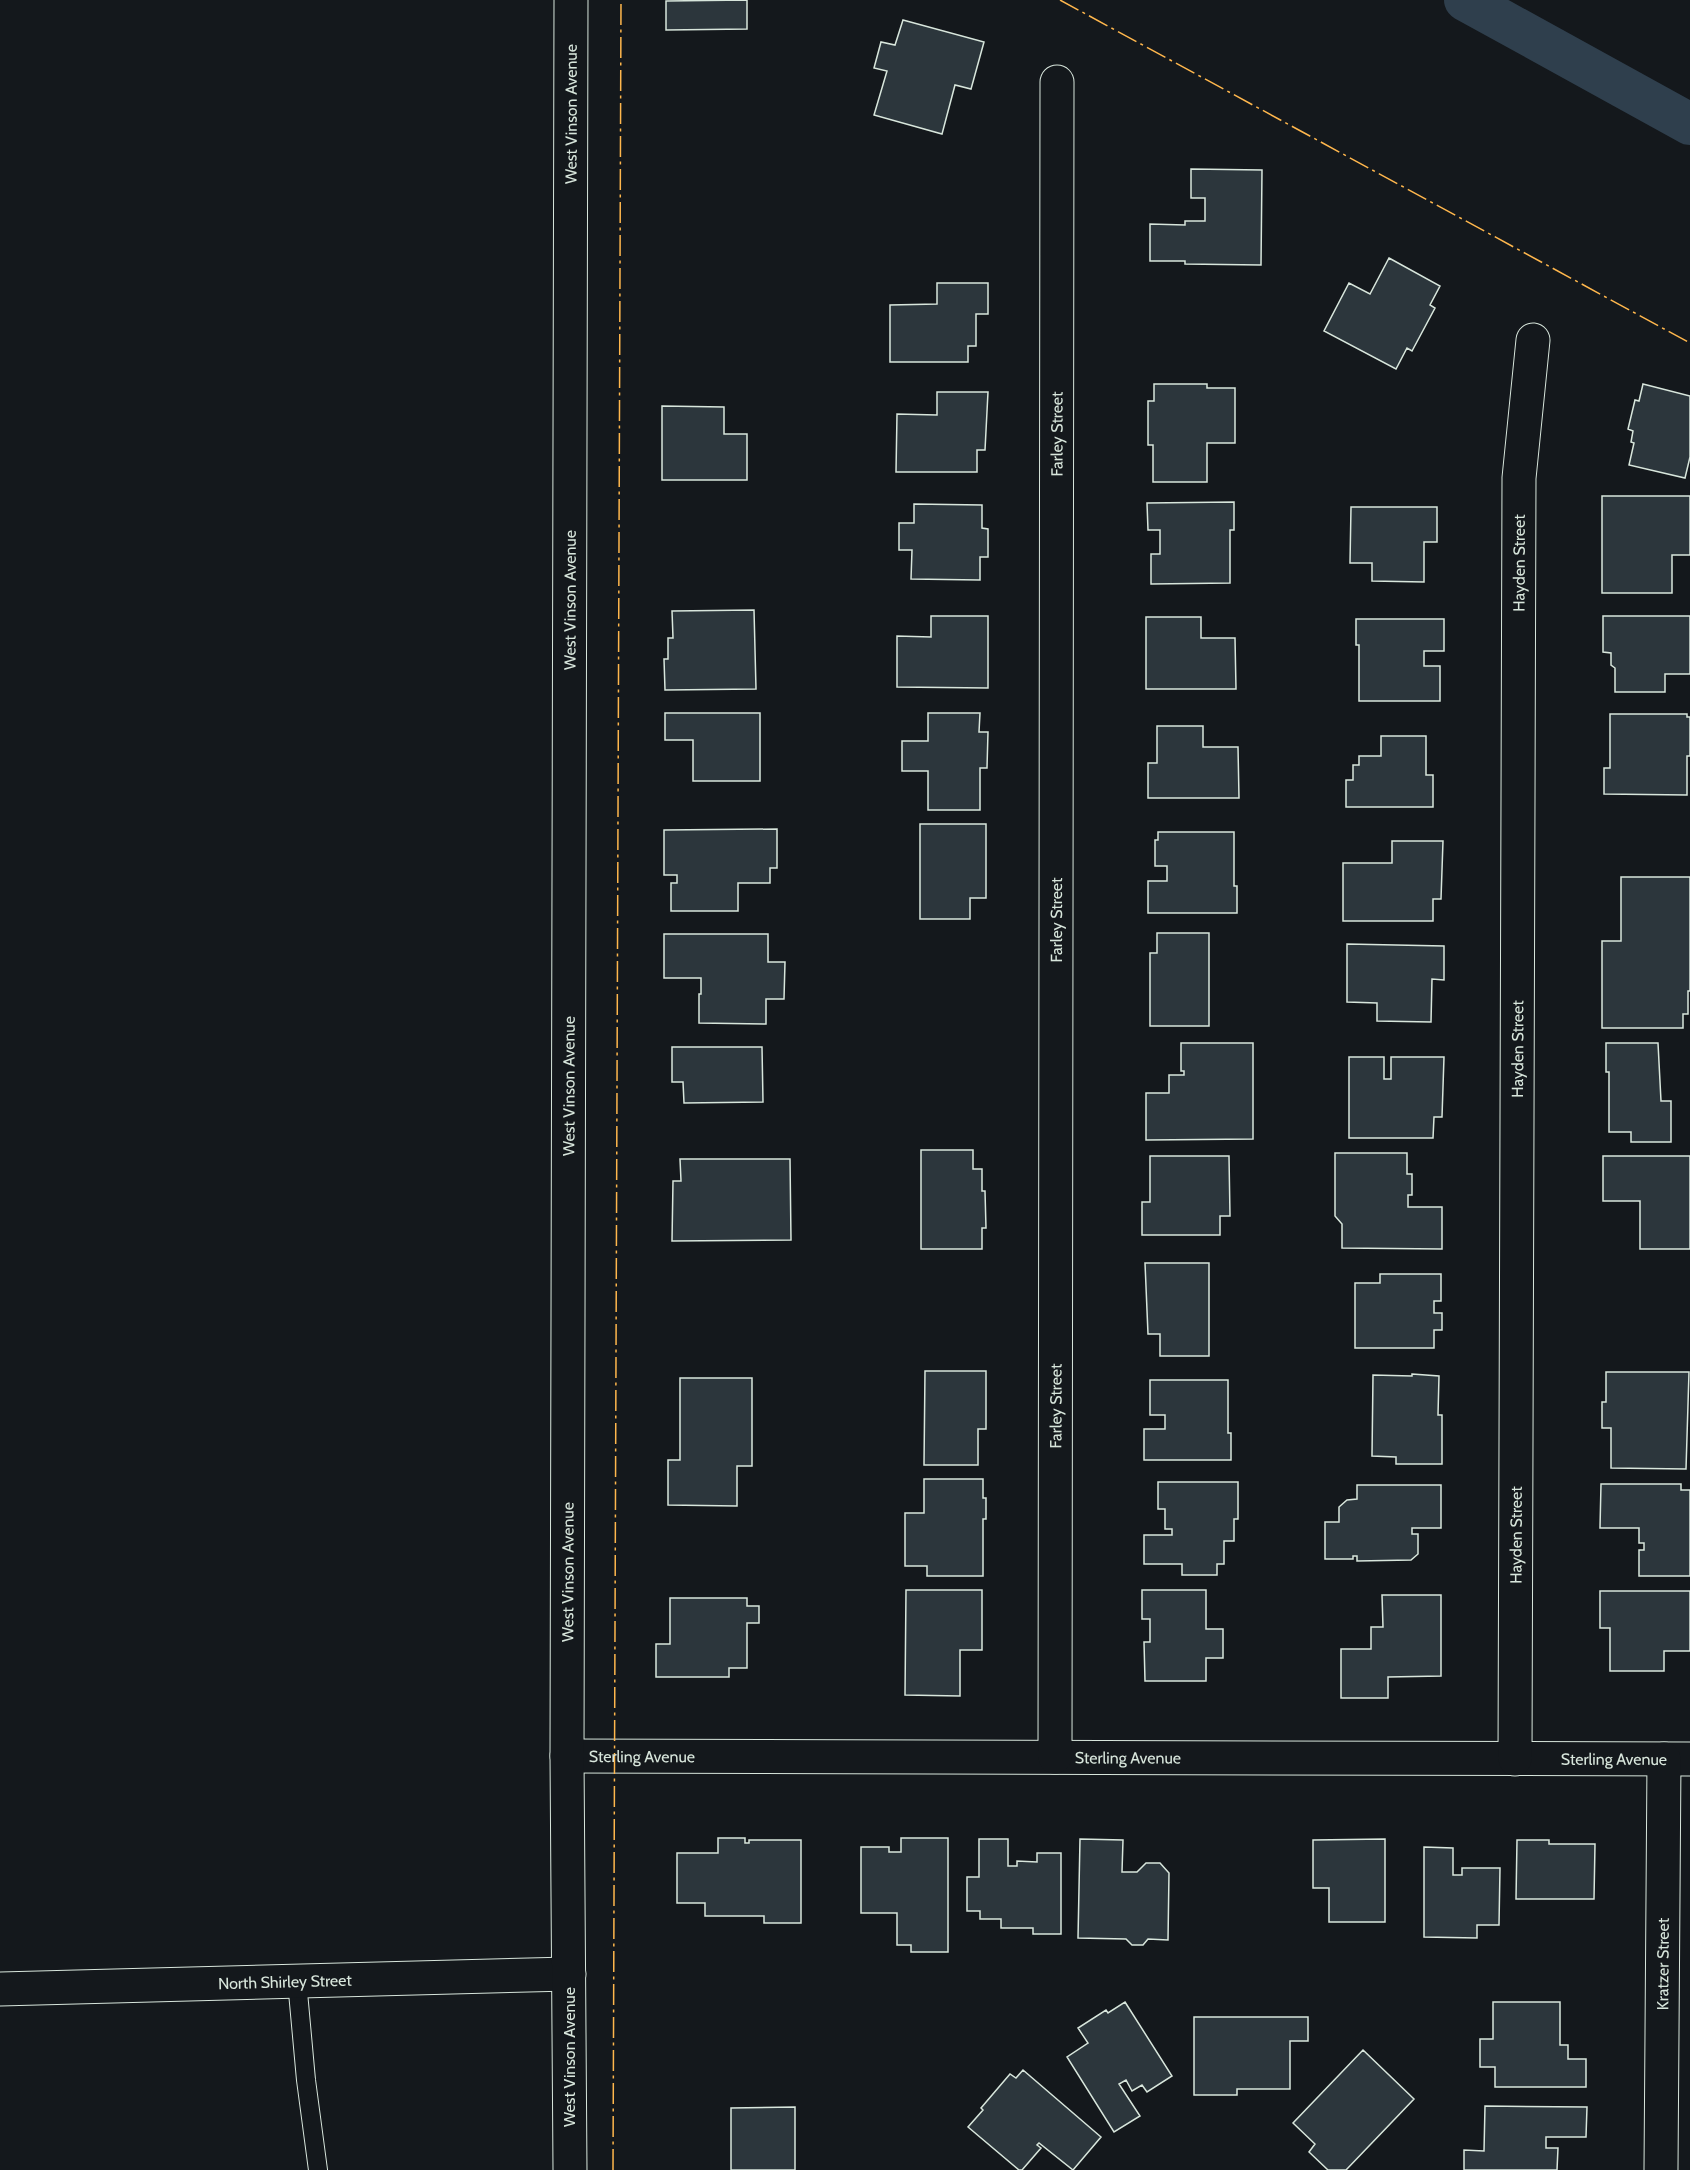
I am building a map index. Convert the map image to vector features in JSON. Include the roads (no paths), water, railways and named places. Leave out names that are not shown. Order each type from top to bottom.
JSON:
[{"type":"street","name":"West Vinson Avenue","points":[[570,2170],[567,1756],[571,0]]},
{"type":"street","name":"Farley Street","points":[[1055,1757],[1057,82]]},
{"type":"street","name":"Hayden Street","points":[[1515,1759],[1519,490],[1533,339]]},
{"type":"street","name":"Sterling Avenue","points":[[567,1756],[1677,1759]]},
{"type":"street","name":"Kratzer Street","points":[[1661,2170],[1677,1759]]},
{"type":"street","name":"North Shirley Street","points":[[0,1989],[569,1974]]},
{"type":"lane","points":[[297,1981],[306,2080],[318,2170]]},
{"type":"waterway","points":[[1465,0],[1690,124]]}]
